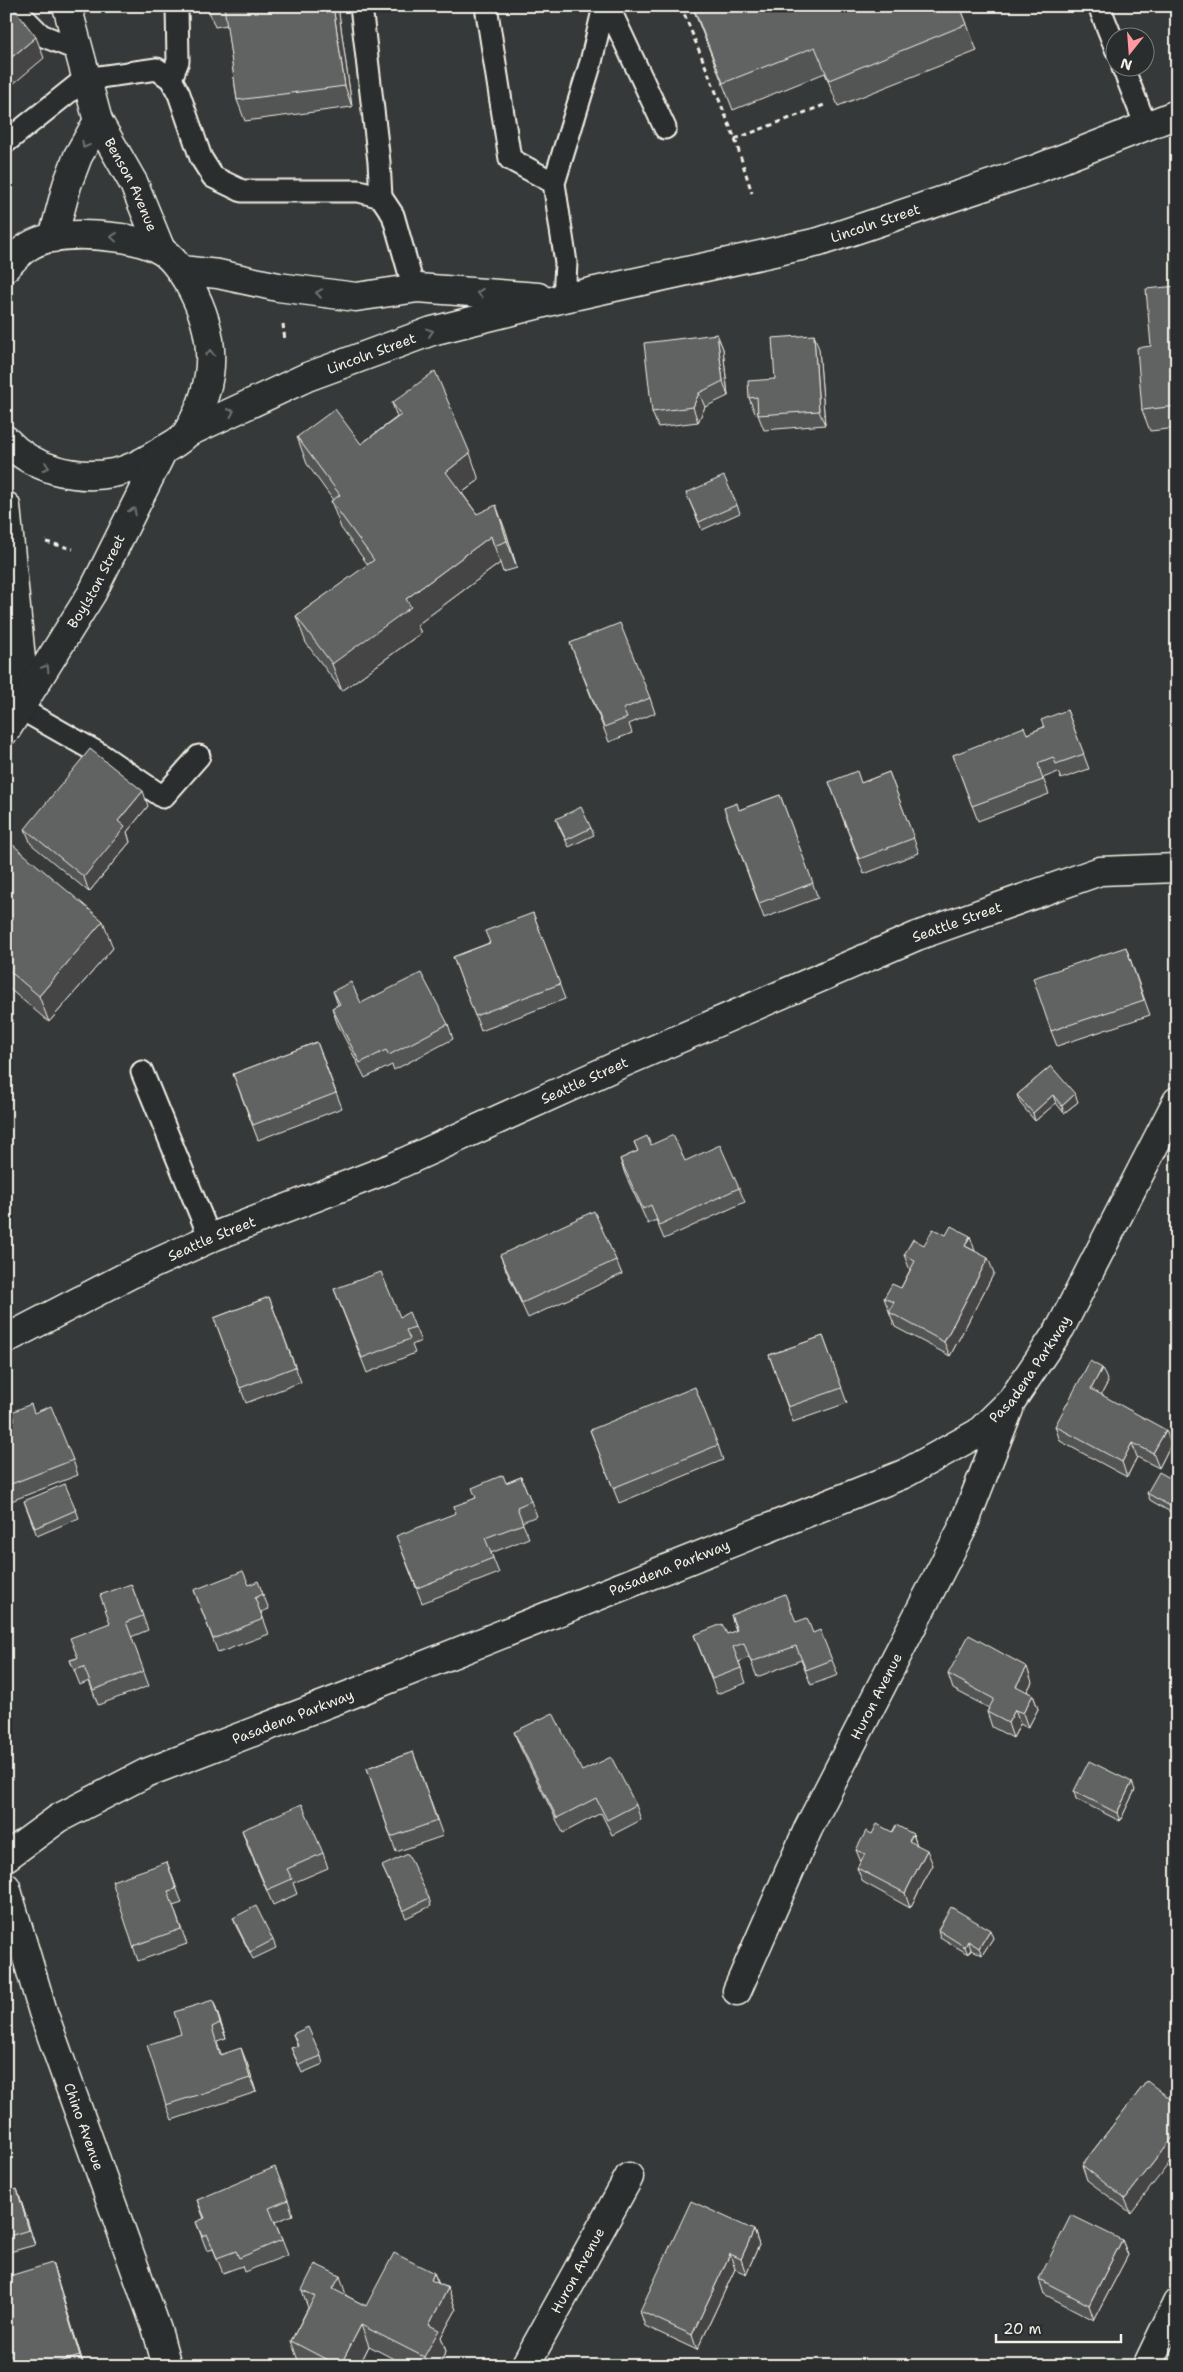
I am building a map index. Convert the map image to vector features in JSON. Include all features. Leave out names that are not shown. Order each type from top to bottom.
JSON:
[{"type":"street","name":"Benson Avenue","points":[[67,6],[81,51],[85,79],[98,121],[134,184],[161,250]]},
{"type":"street","name":"Lincoln Street","points":[[6,440],[13,448],[36,463],[61,472],[88,475],[114,473],[140,464],[187,433],[307,377],[432,331],[564,298],[819,242],[1036,169],[1177,114]]},
{"type":"street","name":"Benson Avenue","points":[[53,238],[67,185],[78,156],[98,121]]},
{"type":"street","points":[[6,267],[16,244],[79,234],[122,237],[161,250],[181,270],[202,307],[210,340],[210,372],[201,404],[187,433]]},
{"type":"street","name":"Lincoln Street","points":[[181,270],[218,274],[278,287],[356,297],[414,289],[564,298]]},
{"type":"street","name":"Boylston Street","points":[[13,720],[92,593],[163,450]]},
{"type":"street","points":[[6,506],[20,658],[13,720]]},
{"type":"street","name":"Seattle Street","points":[[6,1339],[129,1275],[210,1238],[391,1168],[625,1062],[916,936],[1100,871],[1177,868]]},
{"type":"street","name":"Pasadena Parkway","points":[[6,1857],[59,1818],[146,1773],[352,1694],[904,1474],[978,1434],[1012,1400],[1060,1327],[1177,1101]]},
{"type":"street","name":"Huron Avenue","points":[[737,1991],[808,1829],[962,1529],[1012,1400]]},
{"type":"street","name":"Chino Avenue","points":[[6,1887],[43,2012],[157,2330],[167,2366]]},
{"type":"street","name":"Huron Avenue","points":[[525,2366],[629,2177]]},
{"type":"street","points":[[1147,2366],[1177,2303]]},
{"type":"lane","points":[[12,6],[42,35],[81,51]]},
{"type":"lane","points":[[171,79],[178,61],[177,6]]},
{"type":"lane","points":[[360,6],[379,162],[381,197],[393,215],[414,289]]},
{"type":"lane","points":[[486,6],[510,158],[554,183]]},
{"type":"lane","points":[[564,298],[566,263],[554,183],[592,62],[604,6]]},
{"type":"lane","points":[[608,6],[665,128]]},
{"type":"lane","points":[[1099,6],[1108,28]]},
{"type":"lane","points":[[6,142],[85,79],[157,69],[171,79],[179,94],[201,158],[213,177],[242,191],[359,191],[381,197]]},
{"type":"lane","points":[[1127,78],[1146,126]]},
{"type":"lane","points":[[13,720],[100,754],[163,797],[199,756]]},
{"type":"lane","points":[[142,1072],[210,1238]]},
{"type":"path","points":[[681,6],[735,139],[752,193]]},
{"type":"path","points":[[735,139],[827,104]]},
{"type":"path","points":[[45,542],[76,549]]},
{"type":"building","points":[[6,6],[12,6],[36,37],[6,62]]},
{"type":"building","points":[[224,6],[333,6],[345,86],[237,100]]},
{"type":"building","points":[[693,6],[960,6],[967,24],[829,80],[815,47],[723,83]]},
{"type":"building","points":[[1177,286],[1177,406],[1142,410],[1137,348],[1151,346],[1146,289]]},
{"type":"building","points":[[717,334],[723,381],[699,393],[693,407],[652,412],[644,343]]},
{"type":"building","points":[[814,335],[819,411],[758,415],[757,397],[749,398],[748,381],[775,379],[772,338]]},
{"type":"building","points":[[435,371],[470,453],[446,472],[477,514],[496,505],[507,541],[494,546],[491,536],[406,599],[411,607],[332,664],[296,616],[374,560],[331,501],[340,495],[297,437],[335,409],[361,444],[401,415],[392,403]]},
{"type":"building","points":[[724,476],[737,505],[699,522],[686,493]]},
{"type":"building","points":[[620,623],[650,698],[623,709],[627,718],[604,727],[570,643]]},
{"type":"building","points":[[1067,710],[1084,754],[1056,764],[1053,757],[1038,763],[1043,780],[972,806],[953,755],[1024,727],[1027,734],[1044,727],[1041,720]]},
{"type":"building","points":[[90,749],[143,791],[118,821],[125,827],[84,877],[25,829]]},
{"type":"building","points":[[857,771],[861,783],[889,772],[914,838],[859,859],[829,782]]},
{"type":"building","points":[[780,795],[813,883],[759,903],[724,808],[737,803],[739,810]]},
{"type":"building","points":[[581,807],[591,828],[566,840],[556,819]]},
{"type":"building","points":[[6,839],[103,921],[39,996],[6,968]]},
{"type":"building","points":[[533,913],[560,984],[475,1016],[453,957],[490,943],[485,931]]},
{"type":"building","points":[[1126,947],[1144,1000],[1051,1031],[1033,978]]},
{"type":"building","points":[[421,973],[448,1024],[389,1055],[386,1050],[360,1063],[332,1008],[340,1004],[333,991],[351,982],[361,1003]]},
{"type":"building","points":[[317,1042],[336,1093],[253,1125],[233,1074]]},
{"type":"building","points":[[1051,1066],[1075,1094],[1062,1106],[1053,1095],[1033,1113],[1017,1095]]},
{"type":"building","points":[[673,1135],[685,1161],[720,1145],[739,1188],[659,1225],[651,1205],[643,1209],[620,1159],[638,1151],[634,1142],[647,1136],[651,1145]]},
{"type":"building","points":[[594,1211],[616,1260],[522,1303],[500,1255]]},
{"type":"building","points":[[951,1226],[970,1236],[965,1246],[988,1258],[944,1342],[889,1312],[894,1302],[884,1298],[892,1284],[901,1288],[915,1261],[904,1255],[913,1239],[924,1245],[933,1229],[946,1235]]},
{"type":"building","points":[[381,1272],[400,1317],[409,1312],[415,1327],[406,1330],[410,1339],[362,1358],[334,1289]]},
{"type":"building","points":[[269,1297],[295,1367],[240,1388],[214,1318]]},
{"type":"building","points":[[823,1336],[842,1388],[788,1407],[769,1355]]},
{"type":"building","points":[[1090,1361],[1102,1368],[1091,1389],[1166,1430],[1153,1453],[1132,1443],[1122,1462],[1055,1426]]},
{"type":"building","points":[[695,1387],[718,1445],[613,1488],[590,1430]]},
{"type":"building","points":[[31,1404],[34,1413],[51,1406],[73,1460],[6,1486],[6,1423],[15,1420],[12,1412]]},
{"type":"building","points":[[1159,1472],[1177,1482],[1177,1510],[1147,1493]]},
{"type":"building","points":[[503,1475],[506,1483],[521,1477],[531,1501],[517,1507],[523,1524],[485,1538],[493,1558],[417,1588],[396,1536],[456,1513],[454,1506],[476,1498],[472,1488]]},
{"type":"building","points":[[65,1484],[76,1510],[35,1528],[24,1501]]},
{"type":"building","points":[[243,1571],[249,1585],[258,1581],[263,1594],[255,1598],[263,1619],[213,1639],[194,1590]]},
{"type":"building","points":[[131,1584],[143,1616],[126,1622],[144,1671],[93,1690],[84,1667],[74,1670],[70,1660],[78,1658],[70,1638],[110,1623],[100,1595]]},
{"type":"building","points":[[785,1594],[796,1622],[807,1618],[813,1633],[820,1630],[832,1660],[806,1670],[796,1646],[751,1662],[744,1643],[733,1647],[741,1668],[712,1679],[694,1635],[722,1624],[727,1634],[737,1630],[731,1615]]},
{"type":"building","points":[[969,1635],[1027,1667],[1016,1686],[1033,1695],[1023,1713],[1015,1710],[1008,1723],[987,1712],[994,1699],[948,1674]]},
{"type":"building","points":[[553,1713],[582,1771],[611,1757],[636,1805],[607,1820],[596,1798],[557,1818],[514,1732]]},
{"type":"building","points":[[413,1752],[437,1821],[391,1837],[367,1768]]},
{"type":"building","points":[[1089,1761],[1132,1782],[1117,1813],[1074,1791]]},
{"type":"building","points":[[302,1804],[323,1853],[287,1869],[292,1879],[267,1890],[242,1830]]},
{"type":"building","points":[[877,1824],[892,1832],[896,1825],[913,1834],[909,1841],[927,1850],[905,1893],[857,1868],[865,1854],[856,1850],[866,1831],[872,1834]]},
{"type":"building","points":[[408,1854],[429,1898],[403,1911],[382,1866]]},
{"type":"building","points":[[167,1862],[176,1889],[168,1891],[181,1929],[133,1946],[112,1881]]},
{"type":"building","points":[[256,1906],[273,1940],[250,1952],[233,1918]]},
{"type":"building","points":[[951,1907],[990,1930],[979,1948],[968,1941],[965,1947],[938,1930]]},
{"type":"building","points":[[213,2000],[220,2023],[212,2027],[220,2055],[241,2048],[250,2078],[166,2105],[147,2045],[181,2034],[174,2012]]},
{"type":"building","points":[[308,2027],[321,2056],[299,2065],[291,2048],[298,2046],[293,2034]]},
{"type":"building","points":[[1147,2081],[1177,2104],[1177,2132],[1125,2199],[1082,2165]]},
{"type":"building","points":[[275,2167],[288,2200],[269,2208],[282,2240],[239,2258],[236,2251],[217,2258],[207,2234],[202,2236],[196,2222],[205,2218],[197,2200]]},
{"type":"building","points":[[17,2189],[29,2230],[6,2237],[6,2192]]},
{"type":"building","points":[[691,2201],[754,2230],[741,2259],[730,2254],[692,2335],[640,2311]]},
{"type":"building","points":[[1071,2215],[1122,2240],[1089,2305],[1039,2279]]},
{"type":"building","points":[[394,2253],[434,2273],[431,2280],[448,2288],[429,2325],[439,2330],[424,2357],[361,2325],[340,2366],[291,2341],[315,2296],[302,2290],[315,2264],[340,2276],[333,2289],[366,2306]]},
{"type":"building","points":[[52,2263],[80,2356],[46,2366],[14,2366],[6,2339],[6,2277]]}]
